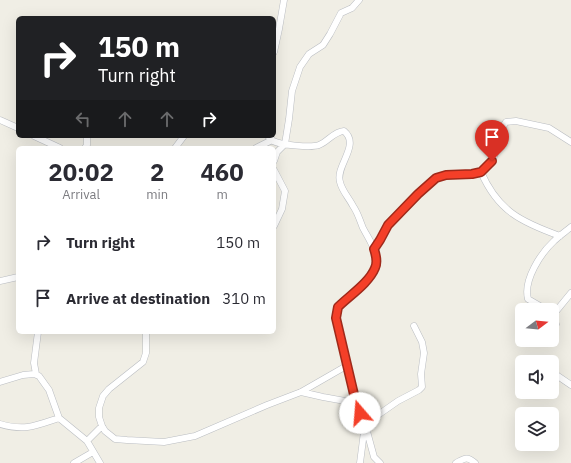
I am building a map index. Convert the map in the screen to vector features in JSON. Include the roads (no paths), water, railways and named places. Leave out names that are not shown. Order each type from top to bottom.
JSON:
[{"type":"street","points":[[276,44],[284,0]]},
{"type":"street","points":[[276,155],[285,144],[292,91],[300,67],[309,54],[323,45],[341,14],[352,8],[359,0]]},
{"type":"street","points":[[0,120],[16,127]]},
{"type":"street","points":[[374,249],[388,225],[436,178],[441,176],[481,172],[492,161],[504,124],[508,121],[516,120],[549,128],[571,142]]},
{"type":"street","points":[[259,146],[270,138],[285,144],[316,146],[338,132],[344,131],[350,141],[350,146],[339,176],[340,183],[374,249],[377,262],[373,272],[368,278],[338,307],[336,311],[336,318],[356,403],[365,424],[374,457],[380,463]]},
{"type":"street","points":[[38,138],[56,146]]},
{"type":"street","points":[[481,172],[495,198],[506,208],[527,223],[560,236]]},
{"type":"street","points":[[276,174],[285,191],[284,205],[276,222]]},
{"type":"street","points":[[535,303],[528,299],[528,285],[534,268],[553,242],[571,227]]},
{"type":"street","points":[[0,281],[16,277]]},
{"type":"street","points":[[559,307],[571,293]]},
{"type":"street","points":[[360,463],[365,424],[398,401],[419,390],[422,386],[421,374],[424,353],[422,342],[414,326]]},
{"type":"street","points":[[38,334],[34,363],[36,374],[43,380],[49,390],[59,418],[87,442],[100,463]]},
{"type":"street","points":[[146,334],[146,353],[143,362],[109,389],[103,396],[99,408],[99,417],[102,426],[109,435],[115,438],[148,442],[164,442],[206,432],[266,405],[301,392],[348,365]]},
{"type":"street","points":[[0,382],[23,375],[36,374]]},
{"type":"street","points":[[559,377],[571,385]]},
{"type":"street","points":[[301,392],[323,398],[356,403]]},
{"type":"street","points":[[0,424],[30,428],[59,418]]},
{"type":"street","points":[[87,442],[102,426]]},
{"type":"street","points":[[74,463],[93,452]]},
{"type":"street","points":[[456,463],[467,458],[475,463]]}]
